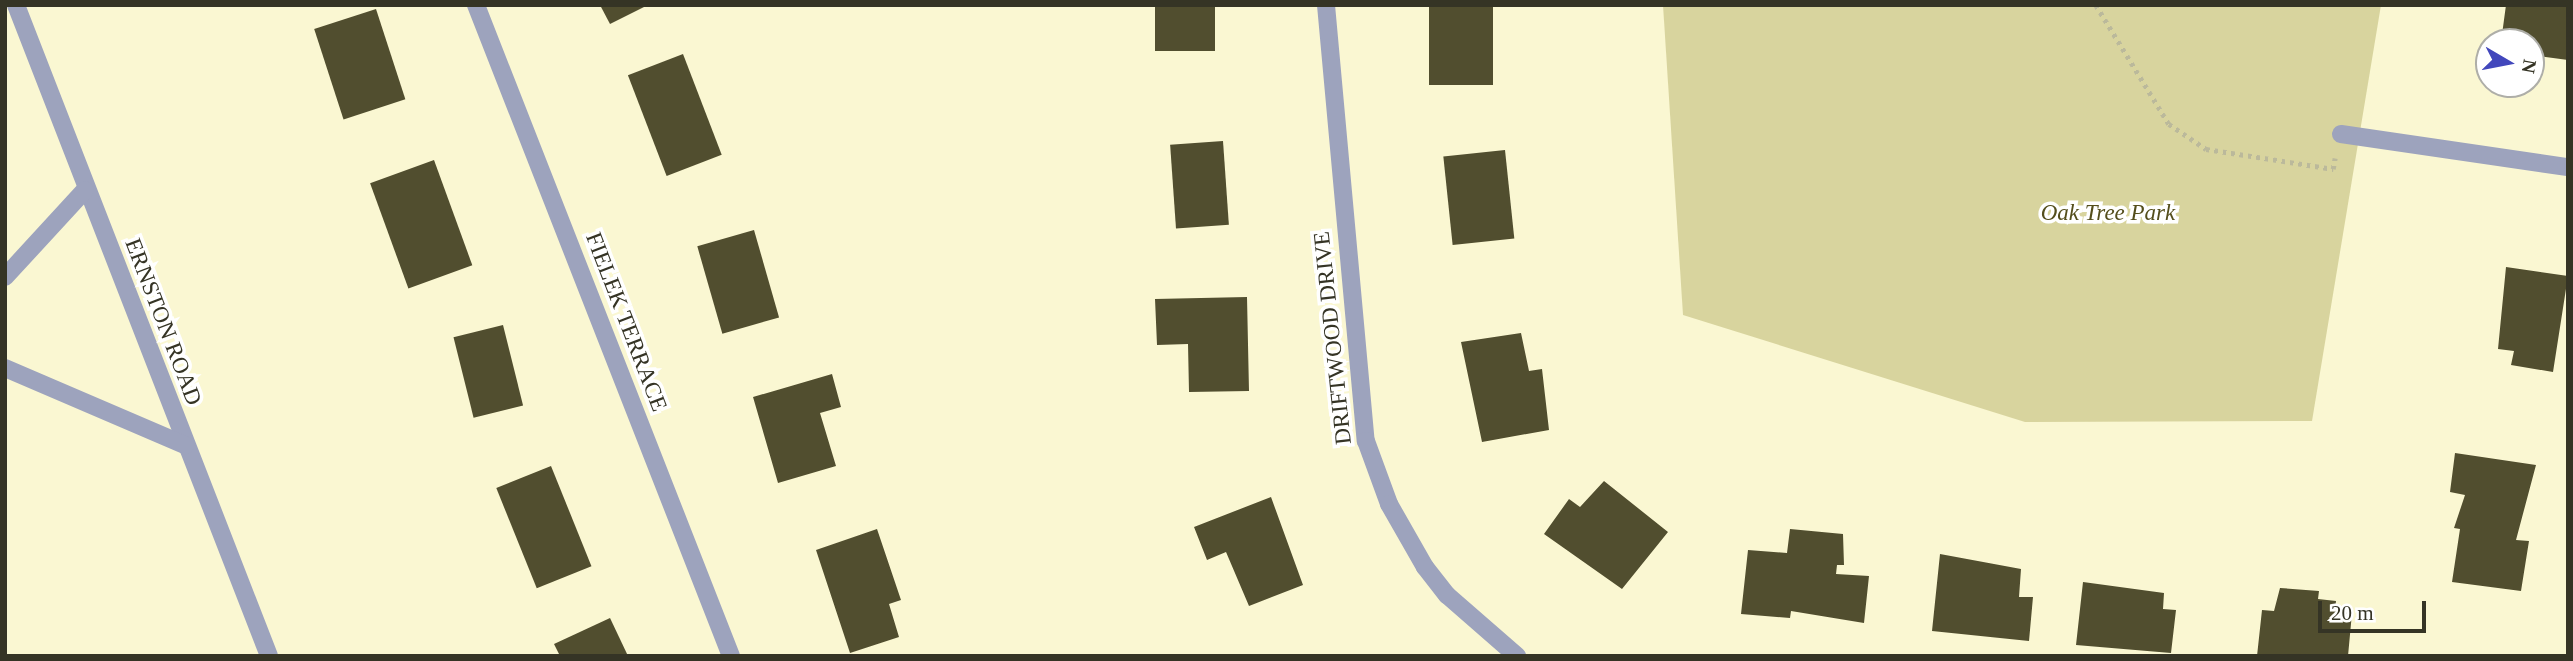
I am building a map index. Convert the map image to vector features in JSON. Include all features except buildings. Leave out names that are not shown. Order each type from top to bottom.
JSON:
[{"type":"street","name":"ERNSTON ROAD","points":[[16,5],[85,190],[269,656]]},
{"type":"street","name":"FIELEK TERRACE","points":[[476,5],[731,656]]},
{"type":"street","name":"DRIFTWOOD DRIVE","points":[[1326,5],[1366,441],[1389,504],[1425,567],[1447,595],[1517,656]]},
{"type":"street","points":[[2340,134],[2568,167]]},
{"type":"street","points":[[5,277],[85,190]]},
{"type":"street","points":[[5,368],[185,445]]},
{"type":"path","points":[[2096,5],[2169,124],[2206,149],[2333,169],[2340,134]]},
{"type":"green space","name":"Oak Tree Park","points":[[1663,5],[2381,5],[2312,421],[2025,422],[1683,315]]}]
